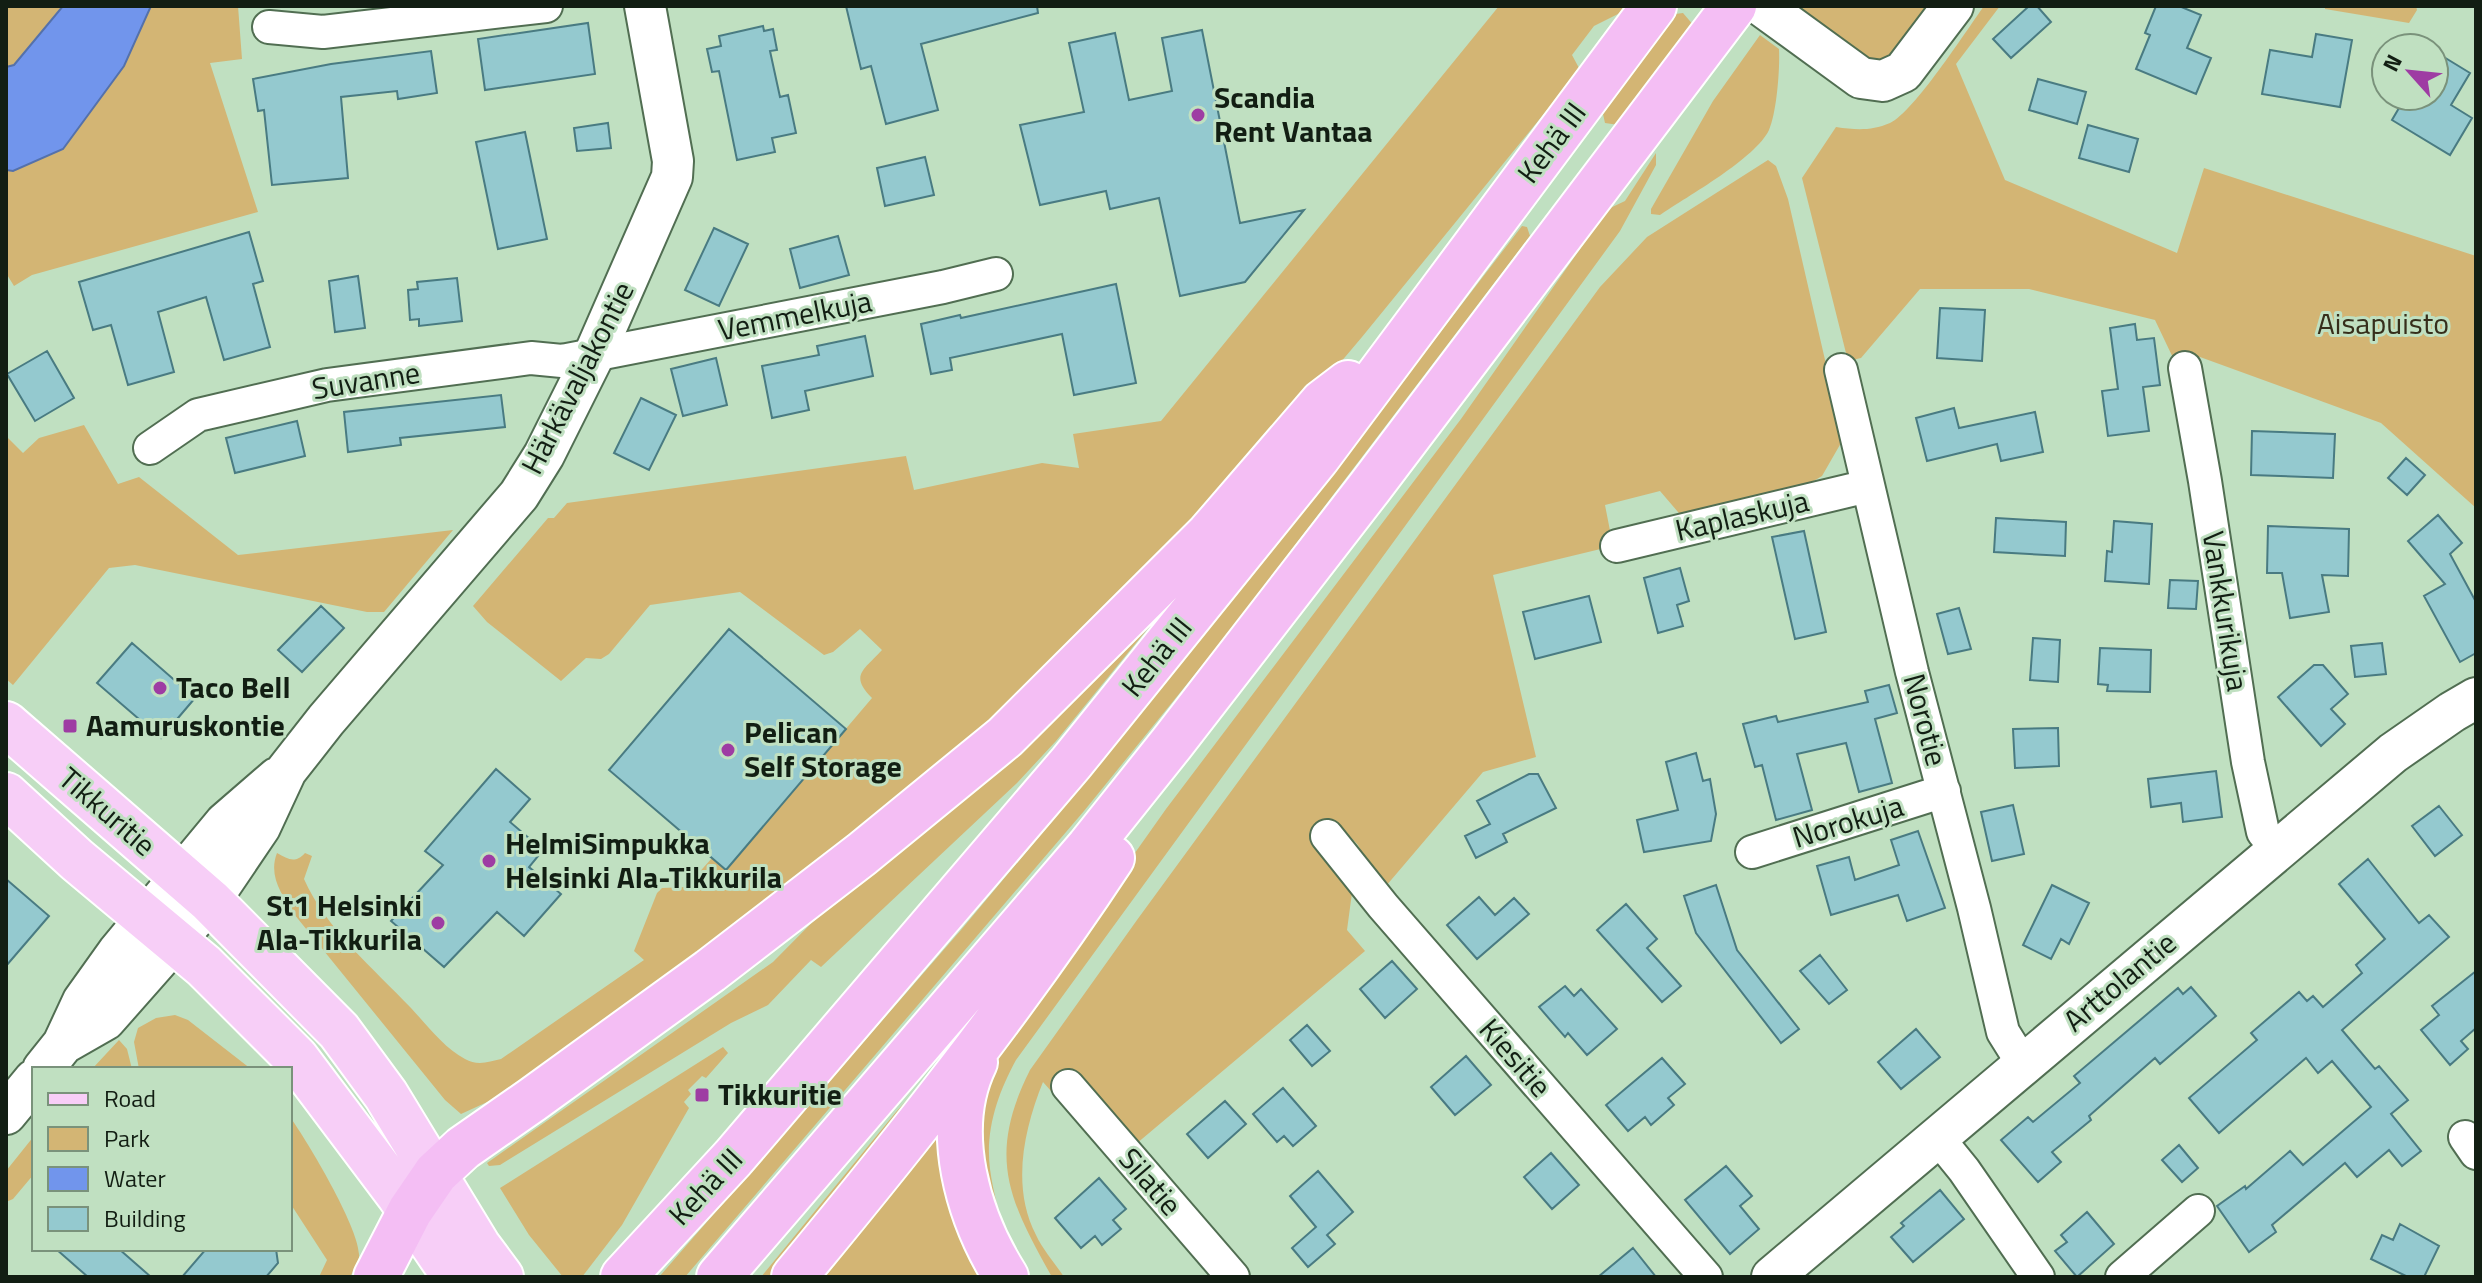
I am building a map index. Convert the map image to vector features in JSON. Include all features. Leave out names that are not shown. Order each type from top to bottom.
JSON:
[{"type":"highway","name":"Kehä III","points":[[623,1277],[733,1158],[1071,763],[1317,458],[1654,6]]},
{"type":"highway","points":[[719,1277],[1089,847],[1370,487],[1725,19]]},
{"type":"highway","points":[[376,1277],[410,1211],[436,1173],[463,1148],[761,932],[1005,737],[1209,534],[1323,402],[1410,335]]},
{"type":"highway","points":[[794,1277],[988,1035],[1111,860],[1172,743]]},
{"type":"highway","points":[[988,1035],[968,1076],[960,1124],[970,1200],[989,1250],[1006,1277]]},
{"type":"main road","name":"Tikkuritie","points":[[6,724],[195,888],[339,1031],[386,1095],[499,1275]]},
{"type":"main road","name":"Tikkuritie","points":[[6,795],[204,966],[296,1058],[455,1277]]},
{"type":"street","points":[[269,27],[323,32],[546,6]]},
{"type":"street","name":"Härkävaljakontie","points":[[195,888],[260,827],[286,771],[519,495],[544,455],[594,355],[672,177],[673,161],[645,6]]},
{"type":"street","points":[[1762,6],[1861,78],[1883,81],[1903,72],[1953,6]]},
{"type":"street","name":"Vemmelkuja","points":[[594,355],[996,274]]},
{"type":"street","name":"Suvanne","points":[[150,448],[198,415],[327,385],[531,358],[562,361],[594,355]]},
{"type":"street","name":"Vankkurikuja","points":[[2185,368],[2248,762],[2263,832],[2277,849]]},
{"type":"street","name":"Norotie","points":[[1841,370],[2003,1032],[2023,1064]]},
{"type":"street","name":"Kaplaskuja","points":[[1617,546],[1868,486]]},
{"type":"street","name":"Arttolantie","points":[[1772,1277],[2393,753],[2476,698]]},
{"type":"street","name":"Norokuja","points":[[1752,852],[1944,791]]},
{"type":"street","name":"Kiesitie","points":[[1327,836],[1383,906],[1706,1277]]},
{"type":"street","points":[[53,1057],[83,1001],[160,930],[195,888]]},
{"type":"street","points":[[6,1114],[32,1082]]},
{"type":"street","name":"Silatie","points":[[1068,1086],[1233,1277]]},
{"type":"street","points":[[1938,1138],[1964,1170],[2038,1277]]},
{"type":"street","points":[[2122,1277],[2198,1211]]},
{"type":"green space","points":[[6,6],[63,6],[14,65],[6,67]]},
{"type":"green space","points":[[151,6],[238,6],[242,59],[210,63],[258,212],[32,275],[14,286],[6,273],[6,170],[13,171],[142,22]]},
{"type":"green space","points":[[1499,6],[1627,6],[1622,12],[1594,26],[1572,55],[1579,68],[1565,88],[1280,434],[1147,580],[905,801],[507,1093],[461,1114],[445,1100],[294,914],[275,877],[277,853],[291,859],[305,853],[312,856],[304,879],[325,915],[352,948],[443,1043],[470,1061],[483,1063],[501,1059],[644,960],[634,951],[657,893],[662,888],[686,887],[712,858],[726,870],[872,698],[860,678],[882,650],[860,629],[833,652],[824,655],[740,592],[650,605],[609,654],[601,659],[586,658],[561,681],[487,622],[473,606],[548,518],[554,518],[567,503],[906,456],[914,490],[1042,463],[1079,468],[1073,434],[1161,421]]},
{"type":"green space","points":[[1783,6],[1936,6],[1901,51],[1872,64]]},
{"type":"green space","name":"Aisapuisto","points":[[1984,6],[2000,6],[1956,64],[2005,180],[2177,253],[2204,168],[2476,256],[2476,508],[2381,423],[2200,357],[2175,362],[2155,320],[2029,289],[1920,289],[1861,358],[1848,361],[1802,178],[1836,127],[1870,129],[1890,123],[1900,116],[1926,88]]},
{"type":"green space","points":[[2325,6],[2416,6],[2417,10],[2409,23],[2325,9]]},
{"type":"green space","points":[[1683,13],[1695,27],[1619,125],[1605,123],[1603,114],[1675,14]]},
{"type":"green space","points":[[1760,35],[1779,49],[1777,90],[1769,130],[1762,141],[1720,176],[1660,215],[1651,214],[1651,209],[1713,101]]},
{"type":"green space","points":[[1656,153],[1656,165],[1620,231],[1016,1060],[999,1099],[989,1140],[990,1169],[1003,1244],[975,1141],[992,1055],[1166,809],[1461,419],[1608,209],[1625,201]]},
{"type":"green space","points":[[1768,160],[1776,166],[1788,199],[1837,412],[1841,443],[1822,476],[1802,488],[1684,519],[1660,491],[1605,505],[1613,546],[1493,575],[1536,757],[1483,772],[1386,886],[1369,866],[1358,845],[1334,820],[1326,823],[1354,878],[1347,930],[1365,951],[1136,1144],[1083,1117],[1082,1126],[1043,1082],[1030,1119],[1022,1178],[1028,1217],[1036,1235],[1064,1277],[1052,1277],[1024,1224],[1008,1176],[1006,1153],[1009,1128],[1030,1070],[1600,287],[1647,237]]},
{"type":"green space","points":[[1522,226],[1527,227],[1530,236],[1226,636],[1084,811],[685,1277],[659,1277],[961,930],[1078,790],[1369,425]]},
{"type":"green space","points":[[84,425],[118,484],[139,477],[238,555],[453,530],[384,612],[367,612],[135,565],[109,568],[13,685],[6,679],[6,436],[23,453],[39,438]]},
{"type":"green space","points":[[1171,600],[1056,741],[1017,783],[821,967],[811,960],[768,1005],[731,1023],[500,1165],[489,1166],[487,1163],[773,962],[856,878]]},
{"type":"green space","points":[[175,1015],[188,1020],[248,1067],[139,1067],[134,1042],[138,1028],[156,1018]]},
{"type":"green space","points":[[119,1040],[127,1049],[132,1067],[94,1067]]},
{"type":"green space","points":[[723,1047],[728,1053],[706,1078],[702,1076],[688,1090],[691,1094],[684,1102],[689,1108],[622,1225],[582,1277],[563,1277],[529,1235],[500,1188]]},
{"type":"green space","points":[[939,1065],[777,1277],[761,1277],[896,1112]]},
{"type":"green space","points":[[947,1119],[990,1277],[817,1277]]},
{"type":"green space","points":[[292,1120],[341,1205],[356,1241],[359,1257],[350,1277],[319,1277],[327,1260],[292,1206]]},
{"type":"green space","points":[[32,1138],[32,1176],[13,1199],[6,1202],[6,1171]]},
{"type":"water","points":[[63,6],[151,6],[124,66],[63,149],[13,171],[6,170],[6,67],[14,65]]},
{"type":"building","points":[[846,6],[1037,6],[1038,13],[921,44],[938,110],[886,124],[871,66],[861,69]]},
{"type":"building","points":[[2029,6],[2037,6],[2051,22],[2011,58],[1993,39]]},
{"type":"building","points":[[2156,6],[2179,6],[2201,15],[2187,48],[2211,58],[2196,94],[2136,69],[2150,35],[2145,33]]},
{"type":"building","points":[[588,23],[595,74],[485,90],[478,39]]},
{"type":"building","points":[[763,26],[764,31],[773,29],[777,50],[770,51],[780,97],[788,95],[796,133],[772,138],[775,152],[737,160],[719,71],[712,72],[707,49],[721,46],[719,36]]},
{"type":"building","points":[[1202,30],[1240,223],[1304,210],[1245,282],[1180,296],[1159,198],[1110,209],[1106,191],[1040,205],[1020,125],[1084,112],[1069,43],[1115,33],[1129,100],[1172,91],[1162,38]]},
{"type":"building","points":[[2316,34],[2352,40],[2340,107],[2262,94],[2270,50],[2312,57]]},
{"type":"building","points":[[431,51],[437,93],[398,99],[397,91],[341,97],[348,178],[272,185],[264,110],[258,111],[253,79],[331,64]]},
{"type":"building","points":[[2450,61],[2470,73],[2451,105],[2472,118],[2450,155],[2392,120],[2397,112],[2450,112]]},
{"type":"building","points":[[2038,79],[2086,92],[2077,124],[2029,110]]},
{"type":"building","points":[[608,123],[611,148],[577,151],[574,128]]},
{"type":"building","points":[[2088,125],[2138,139],[2129,172],[2079,158]]},
{"type":"building","points":[[525,132],[547,239],[498,249],[476,142]]},
{"type":"building","points":[[925,157],[934,195],[885,206],[877,168]]},
{"type":"building","points":[[714,228],[748,244],[719,306],[685,290]]},
{"type":"building","points":[[249,232],[263,281],[253,284],[270,347],[224,360],[206,297],[158,312],[174,372],[128,385],[111,325],[93,330],[79,282]]},
{"type":"building","points":[[838,236],[849,275],[800,288],[790,249]]},
{"type":"building","points":[[358,276],[365,328],[335,332],[329,281]]},
{"type":"building","points":[[457,278],[462,321],[419,326],[419,319],[410,320],[408,290],[418,289],[417,282]]},
{"type":"building","points":[[1116,284],[1136,383],[1074,395],[1062,334],[950,358],[952,370],[931,374],[921,324]]},
{"type":"building","points":[[1940,308],[1985,310],[1982,361],[1937,358]]},
{"type":"building","points":[[2135,324],[2137,340],[2154,338],[2160,385],[2143,387],[2149,431],[2108,436],[2102,391],[2118,389],[2110,328]]},
{"type":"building","points":[[865,336],[873,376],[805,391],[809,410],[772,418],[762,366],[819,355],[817,346]]},
{"type":"building","points":[[47,351],[74,398],[35,421],[7,374]]},
{"type":"building","points":[[716,358],[727,405],[683,416],[671,369]]},
{"type":"building","points":[[501,395],[505,427],[400,438],[401,445],[348,452],[344,412]]},
{"type":"building","points":[[641,398],[676,415],[649,470],[614,453]]},
{"type":"building","points":[[1954,408],[1959,428],[2035,412],[2043,452],[2001,461],[1997,444],[1927,461],[1916,418]]},
{"type":"building","points":[[297,421],[305,456],[235,473],[226,438]]},
{"type":"building","points":[[2252,431],[2335,434],[2333,478],[2251,475]]},
{"type":"building","points":[[2406,458],[2425,475],[2407,495],[2388,478]]},
{"type":"building","points":[[2438,515],[2462,543],[2450,554],[2476,602],[2476,653],[2460,662],[2424,596],[2445,584],[2408,541]]},
{"type":"building","points":[[1996,518],[2066,522],[2065,556],[1994,552]]},
{"type":"building","points":[[2114,521],[2152,524],[2149,584],[2105,581],[2107,551],[2112,552]]},
{"type":"building","points":[[2268,526],[2349,529],[2348,576],[2322,575],[2329,612],[2290,618],[2282,573],[2267,573]]},
{"type":"building","points":[[1804,531],[1826,632],[1795,639],[1772,537]]},
{"type":"building","points":[[1680,568],[1689,601],[1677,605],[1683,626],[1658,633],[1644,578]]},
{"type":"building","points":[[2170,580],[2198,581],[2196,609],[2168,608]]},
{"type":"building","points":[[1589,596],[1601,642],[1535,659],[1523,612]]},
{"type":"building","points":[[321,606],[344,628],[302,672],[278,650]]},
{"type":"building","points":[[1959,608],[1971,649],[1948,654],[1937,614]]},
{"type":"building","name":"Pelican Self Storage","points":[[729,629],[846,729],[726,870],[609,770]]},
{"type":"building","points":[[2033,638],[2060,640],[2058,682],[2030,680]]},
{"type":"building","points":[[132,643],[195,698],[161,738],[97,683]]},
{"type":"building","points":[[2382,643],[2386,674],[2355,677],[2351,646]]},
{"type":"building","points":[[2100,648],[2151,650],[2150,692],[2107,691],[2108,685],[2098,684]]},
{"type":"building","points":[[2314,665],[2323,665],[2348,694],[2331,709],[2345,724],[2321,746],[2278,697]]},
{"type":"building","points":[[1889,685],[1897,713],[1875,719],[1892,783],[1859,792],[1846,743],[1797,754],[1812,810],[1776,820],[1762,765],[1755,767],[1743,724],[1776,716],[1778,722],[1868,702],[1865,691]]},
{"type":"building","points":[[2058,728],[2059,766],[2015,768],[2013,729]]},
{"type":"building","points":[[1696,753],[1703,781],[1710,779],[1716,814],[1711,841],[1644,852],[1637,820],[1678,810],[1666,762]]},
{"type":"building","points":[[496,769],[530,799],[510,822],[543,850],[529,867],[561,894],[524,936],[497,912],[444,967],[391,921],[443,865],[425,851]]},
{"type":"building","points":[[2216,771],[2222,817],[2183,822],[2181,803],[2151,807],[2148,779]]},
{"type":"building","points":[[1529,774],[1538,774],[1556,808],[1503,834],[1507,842],[1476,858],[1465,836],[1490,824],[1477,801]]},
{"type":"building","points":[[2013,805],[2024,854],[1992,861],[1981,812]]},
{"type":"building","points":[[2439,806],[2462,835],[2435,856],[2412,826]]},
{"type":"building","points":[[1918,831],[1945,908],[1907,921],[1898,895],[1831,915],[1817,866],[1849,857],[1855,880],[1899,865],[1891,840]]},
{"type":"building","points":[[2368,859],[2419,923],[2429,915],[2449,937],[2342,1030],[2375,1069],[2379,1066],[2408,1100],[2391,1114],[2421,1151],[2402,1166],[2389,1150],[2357,1177],[2345,1163],[2272,1225],[2276,1232],[2249,1252],[2217,1206],[2245,1186],[2246,1189],[2290,1151],[2303,1165],[2371,1107],[2332,1061],[2318,1073],[2306,1058],[2219,1133],[2189,1098],[2257,1040],[2251,1033],[2299,992],[2307,1001],[2313,996],[2323,1007],[2362,973],[2356,965],[2385,939],[2339,884]]},
{"type":"building","points":[[6,879],[49,916],[6,966]]},
{"type":"building","points":[[1716,885],[1737,950],[1799,1029],[1781,1043],[1696,933],[1684,896]]},
{"type":"building","points":[[2052,885],[2089,903],[2069,944],[2061,939],[2051,959],[2023,945]]},
{"type":"building","points":[[1479,897],[1495,915],[1514,898],[1529,914],[1477,959],[1447,925]]},
{"type":"building","points":[[1626,904],[1657,939],[1647,948],[1681,986],[1662,1002],[1597,930]]},
{"type":"building","points":[[1820,955],[1847,990],[1829,1004],[1800,971]]},
{"type":"building","points":[[1392,961],[1417,989],[1385,1018],[1360,989]]},
{"type":"building","points":[[2476,971],[2476,1028],[2461,1041],[2468,1049],[2450,1065],[2421,1030],[2439,1015],[2432,1006]]},
{"type":"building","points":[[1565,986],[1574,996],[1581,989],[1617,1029],[1587,1055],[1568,1033],[1565,1037],[1539,1007]]},
{"type":"building","points":[[2191,987],[2216,1016],[2160,1064],[2155,1058],[2089,1116],[2091,1120],[2052,1152],[2061,1162],[2038,1182],[2001,1140],[2028,1117],[2033,1122],[2080,1083],[2074,1076],[2178,988],[2183,994]]},
{"type":"building","points":[[1307,1025],[1330,1051],[1312,1066],[1290,1040]]},
{"type":"building","points":[[1916,1029],[1940,1057],[1901,1089],[1878,1062]]},
{"type":"building","points":[[1466,1056],[1491,1085],[1455,1115],[1431,1087]]},
{"type":"building","points":[[1662,1058],[1685,1084],[1668,1098],[1674,1105],[1651,1125],[1645,1117],[1628,1131],[1606,1105]]},
{"type":"building","points":[[1283,1088],[1316,1126],[1293,1146],[1284,1136],[1277,1142],[1253,1114]]},
{"type":"building","points":[[1225,1101],[1246,1124],[1208,1158],[1187,1134]]},
{"type":"building","points":[[2179,1145],[2198,1168],[2182,1182],[2162,1160]]},
{"type":"building","points":[[1551,1153],[1579,1185],[1552,1209],[1524,1177]]},
{"type":"building","points":[[1726,1166],[1752,1196],[1740,1206],[1759,1229],[1730,1254],[1685,1200]]},
{"type":"building","points":[[1318,1171],[1353,1212],[1327,1235],[1335,1244],[1308,1267],[1292,1248],[1316,1227],[1290,1196]]},
{"type":"building","points":[[1099,1178],[1126,1209],[1113,1220],[1121,1229],[1102,1245],[1095,1236],[1081,1248],[1055,1218]]},
{"type":"building","points":[[1940,1190],[1964,1219],[1913,1262],[1891,1237],[1904,1226],[1901,1223]]},
{"type":"building","points":[[2087,1212],[2114,1244],[2077,1277],[2055,1251],[2067,1242],[2061,1235]]},
{"type":"building","points":[[2400,1224],[2439,1246],[2424,1277],[2408,1277],[2371,1259],[2382,1235],[2393,1240]]},
{"type":"building","points":[[1633,1248],[1656,1277],[1598,1277]]},
{"type":"building","points":[[58,1251],[121,1251],[151,1277],[88,1277]]},
{"type":"building","points":[[204,1251],[276,1251],[278,1263],[266,1277],[182,1277]]},
{"type":"place","name":"Scandia Rent Vantaa","points":[[1198,115]]},
{"type":"place","name":"Taco Bell","points":[[160,688]]},
{"type":"place","name":"Aamuruskontie","points":[[70,726]]},
{"type":"place","name":"Pelican Self Storage","points":[[728,750]]},
{"type":"place","name":"HelmiSimpukka Helsinki Ala-Tikkurila","points":[[489,861]]},
{"type":"place","name":"St1 Helsinki Ala-Tikkurila","points":[[438,923]]},
{"type":"place","name":"Tikkuritie","points":[[702,1095]]}]
